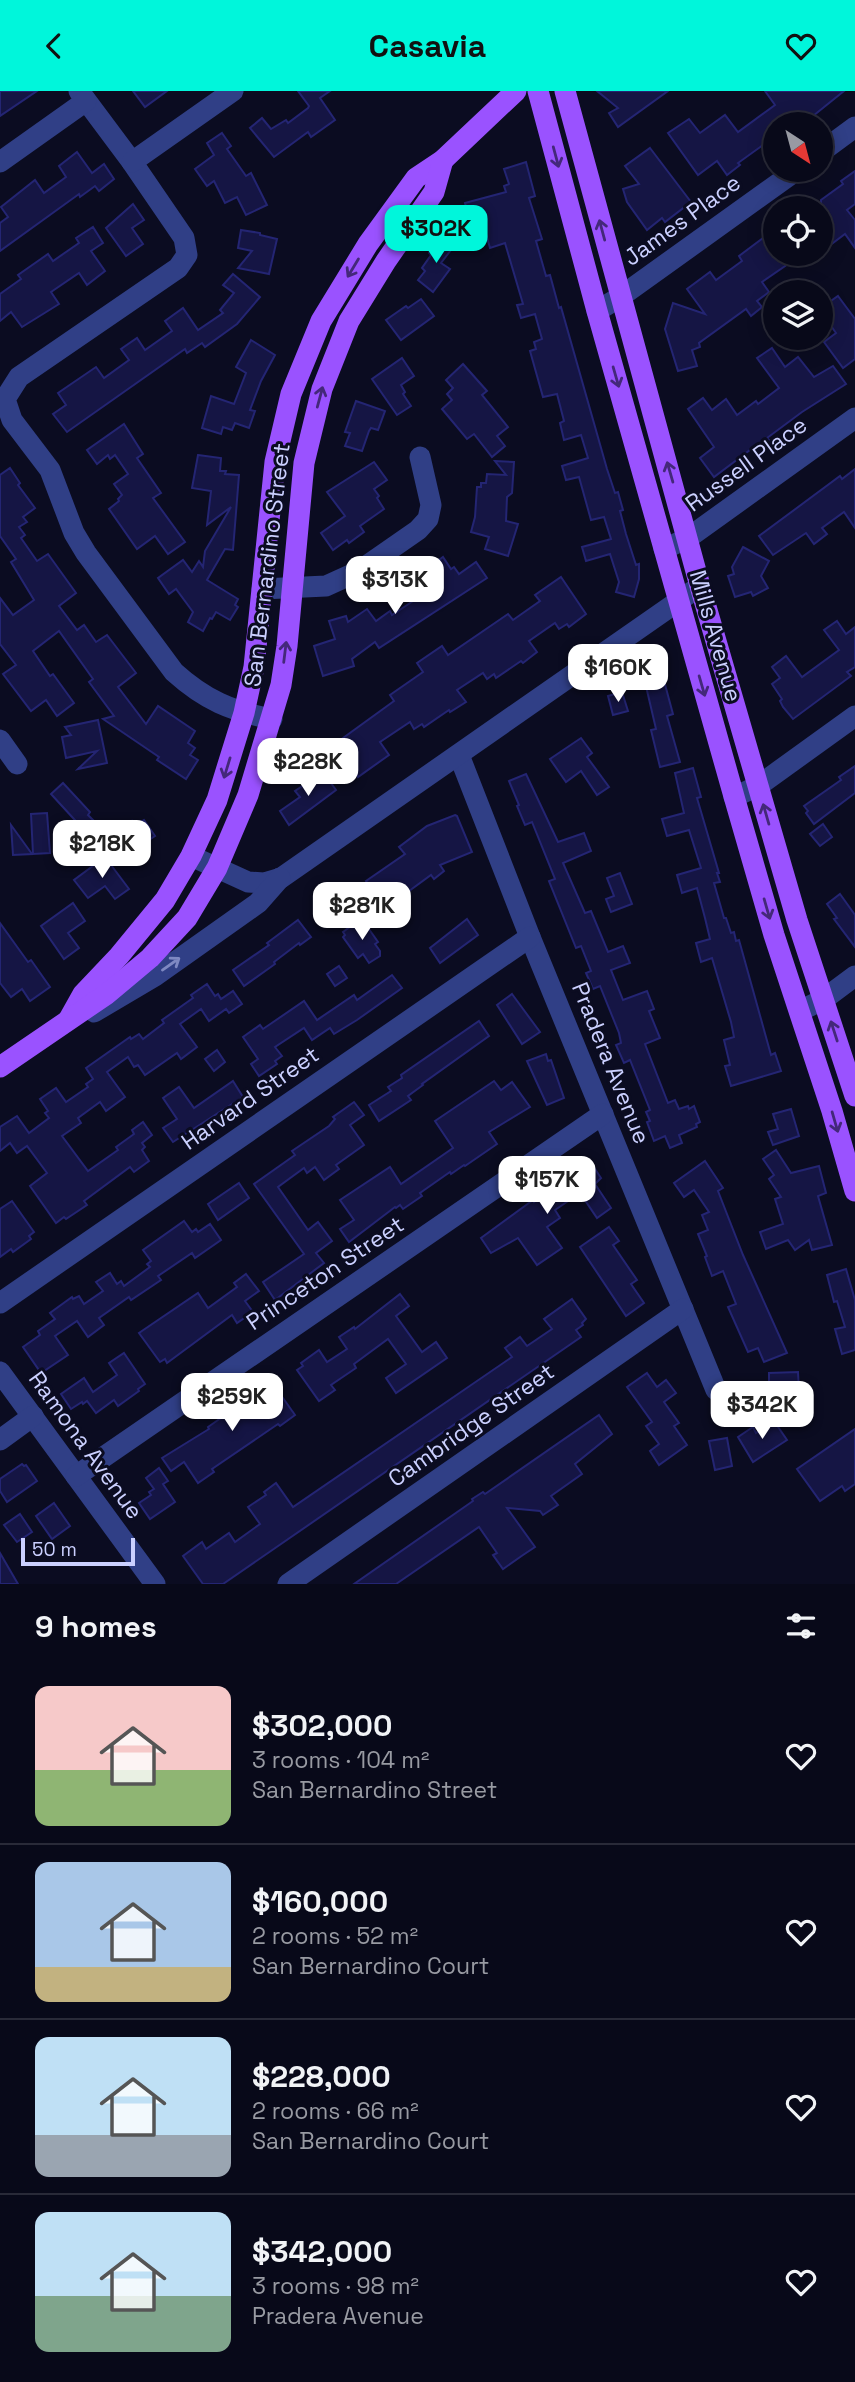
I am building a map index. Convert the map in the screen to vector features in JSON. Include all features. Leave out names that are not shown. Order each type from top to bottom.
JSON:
[{"type":"main road","name":"San Bernardino Street","points":[[69,1019],[83,994],[119,957],[165,899],[191,856],[217,800],[244,713],[254,667],[275,462],[291,394],[321,321],[368,244],[416,178],[443,160],[516,91]]},
{"type":"main road","name":"Mills Avenue","points":[[538,91],[734,797],[855,1191]]},
{"type":"main road","name":"Mills Avenue","points":[[565,91],[700,586],[797,920],[855,1096]]},
{"type":"main road","name":"San Bernardino Street","points":[[1,1064],[107,994],[150,958],[187,918],[217,868],[248,795],[281,684],[304,463],[321,389],[349,321],[386,261],[434,193],[443,160]]},
{"type":"street","points":[[132,162],[233,91]]},
{"type":"street","points":[[0,162],[83,96],[184,238],[187,255],[178,268],[19,377],[5,399],[12,420],[50,470],[74,533],[86,553],[174,672],[209,700],[244,713],[272,719]]},
{"type":"street","points":[[833,143],[855,127]]},
{"type":"street","name":"James Place","points":[[597,311],[779,182]]},
{"type":"street","name":"Russell Place","points":[[664,549],[688,538],[855,418]]},
{"type":"street","points":[[262,589],[326,586],[359,571],[418,530],[428,519],[431,505],[420,457]]},
{"type":"street","points":[[69,1019],[98,1010],[155,976],[258,903],[281,878],[700,586]]},
{"type":"street","points":[[734,797],[758,786],[855,716]]},
{"type":"street","points":[[0,740],[17,764]]},
{"type":"street","name":"Pradera Avenue","points":[[459,755],[530,937],[716,1390]]},
{"type":"street","points":[[191,856],[247,882],[264,883],[281,878]]},
{"type":"street","name":"Harvard Street","points":[[0,1303],[530,937]]},
{"type":"street","points":[[800,1011],[824,999],[855,976]]},
{"type":"street","name":"Princeton Street","points":[[76,1476],[603,1114]]},
{"type":"street","name":"Cambridge Street","points":[[288,1584],[682,1309]]},
{"type":"street","name":"Ramona Avenue","points":[[0,1372],[155,1584]]},
{"type":"street","points":[[0,1440],[33,1416]]},
{"type":"building","points":[[0,91],[37,91],[0,116]]},
{"type":"building","points":[[133,91],[167,91],[145,107]]},
{"type":"building","points":[[298,91],[330,91],[320,98],[335,120],[311,137],[308,132],[274,157],[250,128],[262,118],[271,129],[286,120],[288,123],[308,108]]},
{"type":"building","points":[[597,91],[668,91],[618,127],[609,113],[618,108]]},
{"type":"building","points":[[765,91],[844,91],[818,112],[765,112],[775,105]]},
{"type":"building","points":[[763,114],[763,145],[738,163],[740,165],[727,175],[717,161],[698,175],[668,133],[689,119],[700,133],[725,115],[738,132]]},
{"type":"building","points":[[222,133],[231,146],[227,149],[246,176],[251,173],[267,205],[246,215],[237,197],[225,203],[214,181],[207,186],[195,169],[214,155],[207,143]]},
{"type":"building","points":[[650,148],[691,202],[665,222],[662,218],[647,230],[627,202],[623,189],[639,184],[625,166]]},
{"type":"building","points":[[77,152],[92,173],[104,164],[114,179],[99,191],[95,186],[80,197],[79,194],[0,251],[0,223],[8,217],[1,207],[35,180],[44,193],[66,177],[59,166]]},
{"type":"building","points":[[526,162],[535,196],[529,198],[542,239],[536,241],[546,276],[550,275],[559,308],[561,307],[607,469],[615,493],[618,492],[626,534],[636,565],[639,564],[639,579],[634,597],[616,592],[619,582],[610,554],[586,561],[582,547],[611,539],[604,517],[591,520],[579,477],[566,480],[562,466],[588,458],[581,435],[564,440],[560,423],[564,421],[557,394],[543,397],[530,351],[536,349],[534,342],[542,339],[535,314],[521,318],[517,305],[523,304],[505,243],[490,248],[481,216],[469,219],[465,203],[506,192],[504,186],[509,184],[504,169]]},
{"type":"building","points":[[855,171],[855,204],[847,210],[855,220],[855,248],[845,234],[833,243],[833,196],[826,196],[843,184],[841,181]]},
{"type":"building","points":[[133,204],[144,220],[132,228],[143,244],[126,256],[106,228]]},
{"type":"building","points":[[93,227],[103,243],[91,251],[105,271],[87,285],[79,273],[51,292],[59,304],[22,327],[11,312],[0,321],[0,294],[21,279],[18,275],[48,254],[53,261],[79,243],[76,238]]},
{"type":"building","points":[[241,230],[277,239],[269,274],[238,268],[252,251],[238,248]]},
{"type":"building","points":[[441,236],[454,246],[441,263],[450,269],[433,292],[418,280],[425,271],[422,268],[431,255],[429,253]]},
{"type":"building","points":[[763,238],[763,266],[785,266],[763,280],[763,296],[757,301],[762,307],[751,316],[746,309],[699,343],[700,347],[692,350],[697,366],[678,371],[665,329],[673,303],[705,314],[687,289],[710,272],[716,280],[742,261],[739,256]]},
{"type":"building","points":[[233,274],[260,297],[237,324],[205,347],[202,343],[187,353],[185,349],[67,432],[53,414],[66,405],[58,393],[96,367],[104,378],[129,360],[121,349],[137,338],[145,350],[172,331],[165,321],[183,308],[198,330],[223,313],[220,310],[234,293],[223,285]]},
{"type":"building","points":[[838,296],[855,319],[855,359],[843,368],[830,350],[833,350],[833,335],[836,333],[833,329],[833,300]]},
{"type":"building","points":[[421,299],[434,316],[401,340],[386,320]]},
{"type":"building","points":[[251,340],[275,355],[250,410],[255,411],[249,428],[235,423],[232,430],[223,427],[221,434],[202,428],[211,396],[234,404],[246,373],[236,367]]},
{"type":"building","points":[[773,350],[785,367],[798,357],[814,377],[833,366],[846,384],[802,412],[767,438],[769,440],[756,450],[754,447],[714,477],[700,458],[714,447],[688,409],[703,398],[712,410],[726,399],[737,415],[756,401],[758,404],[779,388],[757,358]]},
{"type":"building","points":[[402,358],[414,376],[401,385],[411,406],[397,415],[372,379]]},
{"type":"building","points":[[463,364],[487,391],[482,395],[508,427],[497,436],[505,446],[492,457],[474,434],[467,439],[442,409],[452,400],[447,394],[453,388],[446,380]]},
{"type":"building","points":[[356,401],[385,411],[378,430],[371,428],[369,431],[362,451],[345,446],[350,433],[345,432]]},
{"type":"building","points":[[124,424],[143,454],[137,458],[161,493],[153,498],[185,542],[168,554],[155,536],[137,549],[109,509],[122,495],[114,484],[128,474],[115,455],[110,459],[108,455],[97,464],[87,450]]},
{"type":"building","points":[[198,455],[221,458],[220,471],[239,475],[233,550],[225,549],[207,580],[238,599],[235,605],[238,607],[230,620],[216,612],[203,631],[188,622],[193,612],[176,589],[169,594],[158,578],[183,560],[192,572],[199,561],[203,567],[205,551],[231,507],[207,525],[211,491],[192,488]]},
{"type":"building","points":[[495,461],[514,462],[512,493],[507,497],[506,521],[518,524],[508,556],[485,549],[489,537],[471,532],[477,487],[486,483],[487,474],[506,475]]},
{"type":"building","points":[[374,462],[387,480],[374,489],[384,509],[360,526],[364,532],[333,550],[321,533],[345,516],[327,492]]},
{"type":"building","points":[[10,468],[20,483],[18,485],[35,508],[23,517],[27,522],[19,527],[25,535],[21,538],[37,561],[48,554],[76,593],[59,606],[77,630],[84,625],[96,642],[107,635],[136,673],[118,687],[146,724],[158,706],[195,731],[188,743],[195,748],[190,755],[198,760],[186,779],[103,719],[114,716],[89,682],[93,679],[59,631],[33,651],[50,676],[53,674],[74,703],[57,716],[46,700],[31,711],[3,674],[16,665],[0,644],[0,598],[13,615],[34,600],[11,562],[16,559],[0,536],[0,475]]},
{"type":"building","points":[[855,469],[855,528],[844,512],[822,528],[827,534],[814,544],[806,533],[773,555],[759,536],[840,476],[842,479]]},
{"type":"building","points":[[743,547],[769,561],[761,576],[768,588],[753,596],[751,592],[735,597],[728,576],[734,574],[732,567]]},
{"type":"building","points":[[443,557],[451,569],[454,567],[459,574],[476,562],[487,578],[379,648],[375,642],[352,659],[354,666],[323,676],[314,646],[335,639],[329,621],[346,616],[348,622],[367,609],[376,621],[390,611],[392,615],[422,595],[413,580]]},
{"type":"building","points":[[561,577],[586,614],[569,627],[567,624],[559,629],[555,623],[529,641],[537,652],[523,663],[521,661],[496,678],[494,674],[487,679],[483,673],[457,690],[466,702],[450,712],[449,710],[424,727],[422,724],[414,729],[410,722],[380,742],[389,755],[358,777],[349,764],[335,774],[321,754],[394,701],[390,695],[423,672],[417,663],[442,646],[448,655],[508,614],[513,620],[540,601],[535,595]]},
{"type":"building","points":[[837,621],[846,634],[855,627],[855,667],[847,672],[851,676],[793,719],[783,707],[780,701],[782,699],[772,684],[780,678],[772,667],[786,656],[802,677],[839,650],[824,630]]},
{"type":"building","points":[[663,677],[673,714],[667,716],[680,762],[660,767],[651,730],[656,729],[645,682]]},
{"type":"building","points":[[622,692],[628,711],[613,715],[608,696]]},
{"type":"building","points":[[98,720],[107,763],[78,769],[97,751],[66,758],[62,737],[71,735],[65,727]]},
{"type":"building","points":[[581,738],[592,753],[587,757],[609,787],[597,795],[581,771],[566,782],[550,759]]},
{"type":"building","points":[[855,766],[855,793],[814,824],[804,806],[841,780],[839,777]]},
{"type":"building","points":[[693,768],[701,797],[697,798],[719,873],[720,882],[714,883],[724,918],[731,933],[734,932],[736,941],[739,940],[771,1055],[775,1053],[781,1071],[731,1086],[725,1066],[730,1065],[724,1040],[734,1037],[731,1022],[712,958],[701,962],[696,943],[710,939],[705,918],[697,888],[682,893],[677,875],[701,868],[689,830],[667,836],[662,819],[684,813],[675,773]]},
{"type":"building","points":[[323,772],[336,790],[289,825],[280,811],[300,797],[295,791]]},
{"type":"building","points":[[526,774],[558,842],[584,833],[591,851],[563,863],[585,913],[591,911],[608,952],[623,946],[630,963],[611,970],[623,1000],[647,991],[654,1009],[649,1011],[660,1038],[645,1044],[668,1103],[675,1100],[679,1109],[694,1106],[700,1122],[696,1124],[697,1127],[679,1135],[682,1143],[670,1148],[665,1136],[654,1141],[647,1122],[650,1121],[646,1112],[650,1110],[630,1060],[624,1063],[616,1045],[621,1043],[619,1033],[600,986],[593,989],[586,973],[591,971],[581,946],[576,948],[549,881],[555,879],[532,822],[525,825],[517,806],[519,805],[509,781]]},
{"type":"building","points":[[63,783],[90,812],[88,815],[94,821],[84,830],[51,794]]},
{"type":"building","points":[[47,813],[50,853],[33,854],[31,814]]},
{"type":"building","points":[[455,815],[472,852],[440,865],[444,871],[434,879],[431,875],[405,894],[408,899],[388,913],[366,881],[405,854],[399,847],[427,826]]},
{"type":"building","points":[[144,820],[155,836],[143,844],[137,836],[122,846],[114,834],[132,821],[135,825]]},
{"type":"building","points":[[823,824],[832,837],[820,846],[810,834]]},
{"type":"building","points":[[11,825],[32,854],[13,855]]},
{"type":"building","points":[[105,857],[129,889],[115,899],[105,886],[88,898],[74,880]]},
{"type":"building","points":[[620,873],[632,904],[611,912],[606,899],[614,896],[607,878]]},
{"type":"building","points":[[840,894],[855,915],[855,947],[834,919],[837,918],[827,904]]},
{"type":"building","points":[[73,903],[85,921],[68,933],[79,948],[64,959],[41,926]]},
{"type":"building","points":[[467,919],[478,935],[440,963],[430,948]]},
{"type":"building","points":[[298,920],[311,937],[300,945],[299,943],[244,986],[233,970],[269,945],[267,943]]},
{"type":"building","points":[[364,922],[378,942],[375,944],[380,951],[380,956],[369,963],[363,954],[358,958],[343,937],[343,932],[354,924],[356,927]]},
{"type":"building","points":[[0,923],[50,987],[30,1001],[22,989],[11,997],[0,983]]},
{"type":"building","points":[[339,966],[347,978],[335,986],[327,974]]},
{"type":"building","points":[[392,975],[402,988],[334,1034],[330,1028],[312,1040],[304,1028],[275,1047],[282,1056],[275,1061],[277,1064],[259,1076],[251,1064],[258,1059],[243,1037],[260,1025],[263,1029],[304,1001],[317,1020],[354,995],[357,1000]]},
{"type":"building","points":[[207,984],[215,996],[218,994],[221,999],[233,991],[242,1004],[229,1013],[226,1009],[209,1021],[201,1009],[180,1024],[197,1047],[181,1059],[177,1053],[145,1075],[138,1065],[134,1067],[128,1057],[107,1072],[125,1097],[106,1111],[100,1102],[78,1118],[81,1123],[62,1136],[88,1171],[118,1150],[116,1147],[134,1134],[132,1130],[143,1122],[152,1135],[142,1143],[145,1147],[142,1150],[149,1161],[134,1172],[130,1167],[84,1201],[87,1205],[56,1223],[30,1186],[47,1173],[27,1146],[17,1153],[10,1143],[0,1151],[0,1127],[17,1116],[29,1133],[49,1118],[40,1099],[56,1088],[66,1102],[88,1087],[86,1084],[93,1079],[86,1068],[130,1037],[131,1039],[139,1034],[143,1039]]},
{"type":"building","points":[[512,994],[540,1032],[522,1044],[497,1005]]},
{"type":"building","points":[[479,1021],[489,1036],[422,1084],[408,1096],[411,1100],[379,1121],[369,1105],[391,1091],[388,1087],[402,1078],[401,1075]]},
{"type":"building","points":[[217,1050],[225,1062],[214,1071],[205,1059]]},
{"type":"building","points":[[546,1054],[548,1061],[551,1060],[564,1098],[547,1105],[527,1061]]},
{"type":"building","points":[[233,1081],[243,1097],[173,1142],[163,1128],[177,1119],[163,1098],[179,1087],[194,1108]]},
{"type":"building","points":[[494,1081],[501,1090],[512,1082],[530,1107],[489,1132],[497,1144],[465,1166],[451,1174],[450,1172],[403,1209],[400,1205],[395,1207],[349,1242],[340,1229],[354,1220],[340,1200],[390,1167],[401,1184],[453,1148],[435,1121]]},
{"type":"building","points":[[354,1102],[364,1115],[350,1125],[364,1145],[336,1165],[339,1169],[324,1180],[315,1167],[307,1173],[304,1168],[278,1187],[308,1230],[318,1222],[332,1241],[316,1253],[324,1263],[275,1300],[263,1282],[304,1254],[254,1184],[295,1155],[292,1151],[329,1126],[335,1119],[333,1117]]},
{"type":"building","points":[[791,1109],[799,1136],[773,1145],[768,1132],[778,1129],[773,1114]]},
{"type":"building","points":[[776,1150],[791,1173],[819,1166],[826,1193],[818,1196],[832,1245],[812,1250],[809,1240],[795,1250],[788,1240],[766,1249],[760,1232],[783,1224],[775,1199],[781,1197],[769,1179],[774,1175],[763,1159]]},
{"type":"building","points":[[705,1161],[723,1188],[718,1191],[787,1353],[764,1362],[758,1348],[748,1352],[728,1307],[736,1304],[723,1271],[712,1276],[705,1257],[707,1256],[698,1234],[708,1230],[702,1215],[709,1212],[694,1190],[684,1197],[674,1183]]},
{"type":"building","points":[[591,1163],[601,1178],[595,1184],[611,1208],[597,1218],[580,1193],[555,1210],[560,1218],[547,1227],[562,1248],[537,1265],[518,1238],[491,1253],[481,1238],[533,1200],[534,1202]]},
{"type":"building","points":[[239,1183],[249,1198],[218,1220],[208,1204]]},
{"type":"building","points":[[12,1201],[34,1232],[29,1236],[31,1239],[13,1252],[11,1249],[0,1257],[0,1209]]},
{"type":"building","points":[[184,1221],[192,1232],[196,1229],[198,1232],[210,1224],[221,1240],[195,1258],[192,1253],[158,1276],[161,1280],[131,1300],[129,1297],[99,1318],[104,1325],[88,1337],[77,1321],[55,1336],[68,1355],[41,1373],[23,1347],[40,1335],[38,1331],[55,1319],[50,1313],[72,1297],[73,1299],[79,1296],[84,1304],[103,1291],[96,1282],[110,1273],[117,1284],[121,1281],[124,1286],[150,1267],[147,1264],[151,1261],[143,1250]]},
{"type":"building","points":[[609,1227],[619,1241],[613,1245],[637,1280],[631,1284],[644,1303],[626,1316],[580,1247]]},
{"type":"building","points":[[846,1269],[855,1300],[855,1350],[842,1354],[835,1329],[845,1327],[837,1301],[834,1302],[827,1275]]},
{"type":"building","points":[[246,1274],[259,1291],[245,1301],[253,1312],[237,1323],[232,1315],[167,1363],[165,1359],[160,1362],[139,1333],[198,1293],[208,1308],[237,1287],[234,1283]]},
{"type":"building","points":[[400,1294],[409,1306],[396,1316],[422,1352],[436,1342],[447,1358],[396,1393],[386,1378],[406,1364],[388,1339],[354,1364],[356,1368],[331,1385],[335,1390],[319,1401],[297,1370],[303,1366],[301,1363],[319,1350],[327,1362],[347,1349],[339,1337],[354,1327],[355,1329]]},
{"type":"building","points":[[572,1299],[586,1319],[576,1330],[581,1337],[223,1584],[203,1584],[183,1556],[202,1542],[206,1549],[229,1533],[235,1542],[260,1524],[248,1507],[266,1495],[264,1492],[276,1483],[293,1507],[512,1357],[505,1348],[520,1337],[527,1346],[552,1329],[544,1319]]},
{"type":"building","points":[[124,1353],[145,1384],[139,1391],[118,1406],[114,1400],[96,1413],[87,1401],[71,1409],[61,1394],[84,1378],[93,1392],[117,1375],[109,1363]]},
{"type":"building","points":[[798,1372],[800,1412],[777,1413],[776,1389],[769,1389],[769,1373]]},
{"type":"building","points":[[647,1373],[657,1387],[666,1380],[676,1393],[664,1402],[679,1423],[674,1426],[687,1445],[659,1465],[650,1451],[659,1444],[646,1426],[652,1422],[627,1387]]},
{"type":"building","points":[[273,1384],[295,1415],[212,1469],[214,1472],[198,1483],[184,1462],[171,1471],[162,1458]]},
{"type":"building","points":[[599,1415],[612,1434],[575,1464],[582,1474],[551,1496],[558,1505],[543,1515],[540,1511],[507,1508],[535,1547],[503,1569],[493,1555],[497,1553],[479,1527],[396,1584],[354,1584],[473,1501],[472,1499],[483,1492],[485,1494]]},
{"type":"building","points":[[774,1421],[787,1440],[753,1462],[738,1437],[753,1427],[756,1433]]},
{"type":"building","points":[[855,1429],[855,1484],[845,1491],[842,1486],[820,1501],[797,1469]]},
{"type":"building","points":[[727,1438],[732,1466],[715,1470],[709,1441]]},
{"type":"building","points":[[22,1464],[26,1465],[37,1481],[7,1502],[0,1491],[0,1479]]},
{"type":"building","points":[[159,1468],[168,1481],[163,1484],[175,1502],[150,1519],[139,1503],[151,1495],[149,1492],[154,1489],[146,1478]]},
{"type":"building","points":[[54,1503],[70,1526],[52,1539],[36,1516]]},
{"type":"building","points":[[20,1514],[32,1532],[17,1542],[4,1525]]},
{"type":"building","points":[[0,1553],[18,1584],[0,1584]]}]
